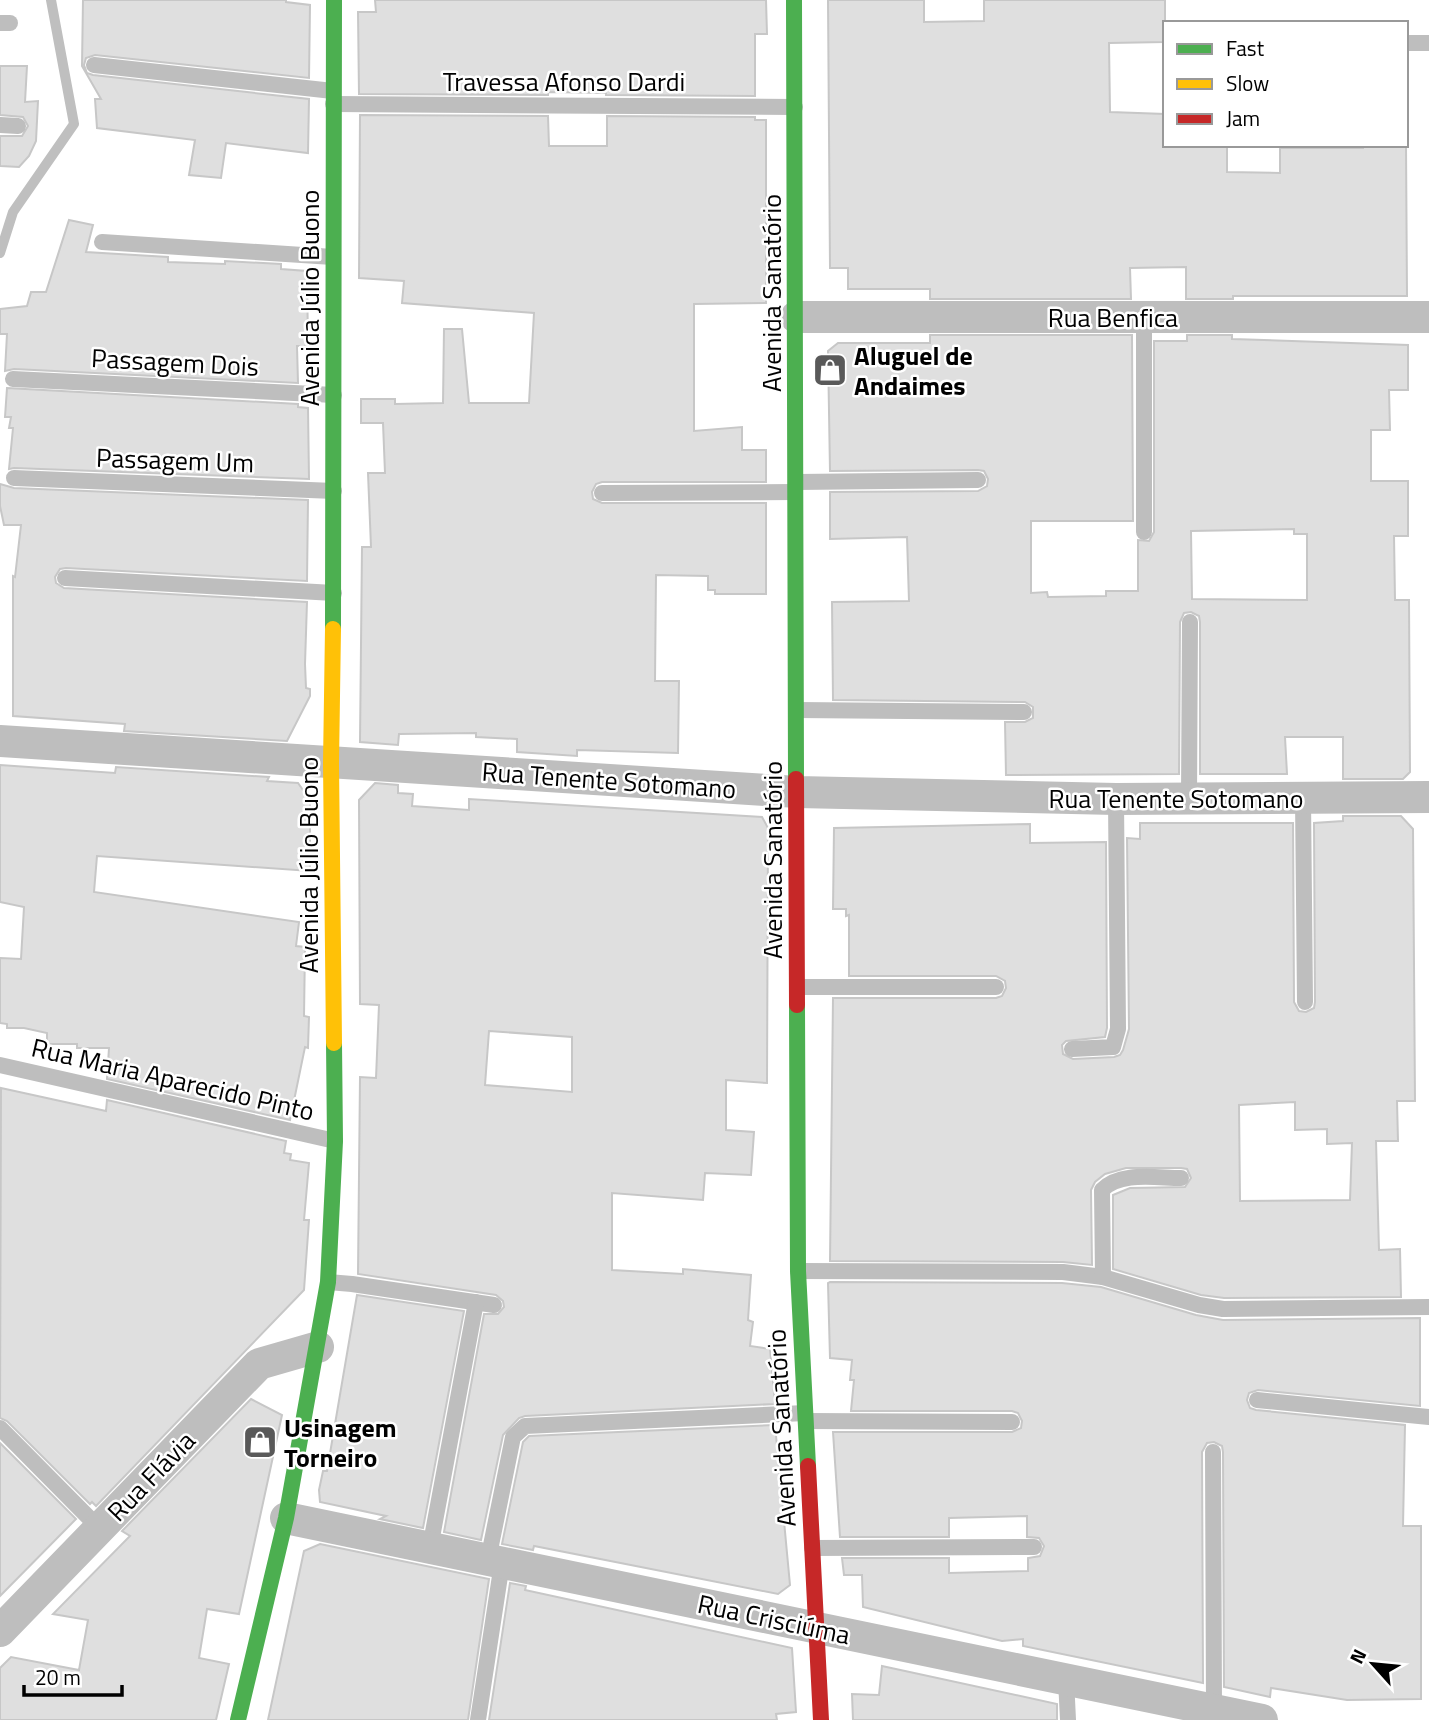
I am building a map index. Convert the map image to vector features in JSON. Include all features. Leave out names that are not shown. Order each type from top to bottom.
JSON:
[{"type":"street","name":"Avenida Júlio Buono","points":[[239,1720],[286,1518],[328,1282],[335,1141],[331,763],[334,593],[334,0]]},
{"type":"street","name":"Avenida Sanatório","points":[[794,0],[798,1271],[821,1720]]},
{"type":"street","name":"Rua Benfica","points":[[796,317],[1429,317]]},
{"type":"street","name":"Rua Tenente Sotomano","points":[[0,741],[797,792],[1116,799],[1429,797]]},
{"type":"street","name":"Rua Flávia","points":[[0,1631],[259,1364],[318,1347]]},
{"type":"street","name":"Rua Crisciúma","points":[[286,1518],[1262,1720]]},
{"type":"lane","points":[[1408,43],[1429,43]]},
{"type":"lane","name":"Travessa Afonso Dardi","points":[[94,65],[333,98],[795,107]]},
{"type":"lane","points":[[0,125],[18,126]]},
{"type":"lane","points":[[102,242],[333,257]]},
{"type":"lane","points":[[1144,317],[1144,532]]},
{"type":"lane","name":"Passagem Dois","points":[[13,379],[334,395]]},
{"type":"lane","name":"Passagem Um","points":[[14,478],[334,491]]},
{"type":"lane","points":[[602,493],[978,480]]},
{"type":"lane","points":[[65,578],[334,593]]},
{"type":"lane","points":[[1188,799],[1190,622]]},
{"type":"lane","points":[[797,710],[1024,712]]},
{"type":"lane","points":[[1303,798],[1305,1002]]},
{"type":"lane","points":[[1073,1048],[1113,1047],[1118,1029],[1116,799]]},
{"type":"lane","points":[[797,987],[996,987]]},
{"type":"lane","name":"Rua Maria Aparecido Pinto","points":[[0,1065],[335,1141]]},
{"type":"lane","points":[[1103,1277],[1102,1190],[1108,1183],[1120,1179],[1181,1178]]},
{"type":"lane","points":[[798,1271],[1063,1272],[1103,1277],[1199,1305],[1223,1308],[1429,1307]]},
{"type":"lane","points":[[328,1282],[494,1305]]},
{"type":"lane","points":[[430,1548],[476,1302]]},
{"type":"lane","points":[[1257,1400],[1429,1417]]},
{"type":"lane","points":[[478,1720],[495,1561],[513,1437],[520,1428],[805,1417],[1012,1422]]},
{"type":"lane","points":[[0,1428],[100,1529]]},
{"type":"lane","points":[[1213,1452],[1214,1710]]},
{"type":"lane","points":[[812,1548],[1034,1547]]},
{"type":"lane","points":[[1066,1679],[1068,1720]]},
{"type":"building","points":[[83,0],[286,0],[310,5],[309,78],[95,55],[86,58],[84,65],[87,73],[93,75],[309,99],[308,153],[226,143],[221,178],[189,175],[195,140],[97,128],[95,99],[101,99],[82,66]]},
{"type":"building","points":[[375,0],[766,0],[767,34],[755,34],[755,96],[548,92],[548,95],[359,94],[358,12],[376,12]]},
{"type":"building","points":[[828,0],[924,0],[924,22],[984,21],[984,0],[1165,0],[1163,42],[1109,43],[1110,112],[1163,114],[1163,147],[1227,147],[1227,172],[1280,173],[1280,148],[1406,147],[1407,296],[1233,296],[1233,299],[1186,299],[1186,267],[1130,268],[1131,299],[930,299],[930,289],[848,289],[848,268],[830,268]]},
{"type":"building","points":[[0,66],[27,66],[25,102],[38,101],[36,141],[29,156],[19,167],[0,166],[0,136],[22,136],[28,126],[23,117],[0,115]]},
{"type":"building","points":[[360,115],[548,116],[549,146],[607,146],[607,116],[755,117],[755,120],[766,120],[766,303],[694,304],[694,431],[742,427],[742,450],[766,450],[766,482],[602,482],[596,484],[592,492],[593,499],[602,503],[766,503],[766,594],[715,594],[715,590],[708,590],[708,576],[656,575],[655,681],[679,681],[678,753],[577,750],[577,756],[517,752],[517,739],[476,737],[476,733],[399,734],[398,745],[360,742],[362,547],[371,547],[368,473],[385,473],[383,423],[361,423],[361,399],[395,399],[395,404],[443,403],[444,329],[462,329],[469,403],[529,403],[534,313],[402,303],[404,281],[359,278]]},
{"type":"building","points":[[69,220],[93,225],[86,252],[168,257],[168,262],[281,264],[281,269],[307,271],[308,346],[297,346],[298,383],[14,369],[5,371],[7,334],[0,334],[0,309],[27,306],[31,292],[46,292]]},
{"type":"building","points":[[930,335],[1132,335],[1133,521],[1031,521],[1031,593],[1047,592],[1048,597],[1106,596],[1106,591],[1138,591],[1138,540],[1149,541],[1154,532],[1154,341],[1187,341],[1187,335],[1232,335],[1232,339],[1408,345],[1408,390],[1389,390],[1390,430],[1371,430],[1371,481],[1408,481],[1408,536],[1394,536],[1395,600],[1409,600],[1410,772],[1403,779],[1343,779],[1343,737],[1285,737],[1287,774],[1200,774],[1200,622],[1199,616],[1191,612],[1184,613],[1180,622],[1179,774],[1006,775],[1005,722],[1025,722],[1033,718],[1033,707],[1025,702],[833,700],[832,602],[909,601],[907,537],[830,539],[830,492],[978,491],[987,486],[988,479],[984,471],[978,470],[830,471],[828,351],[838,343],[930,343]],"holes":[[[1294,529],[1294,534],[1307,534],[1307,600],[1192,599],[1191,531]]]},
{"type":"building","points":[[7,388],[298,404],[298,407],[308,408],[309,479],[9,469],[13,428],[9,428],[11,417],[5,417]]},
{"type":"building","points":[[0,484],[14,488],[308,500],[307,581],[66,568],[60,569],[55,577],[56,583],[64,588],[307,602],[305,664],[306,688],[310,689],[310,696],[287,741],[124,731],[125,724],[13,716],[13,576],[15,577],[21,525],[4,525],[0,506]]},
{"type":"building","points":[[0,765],[115,773],[116,767],[269,777],[267,781],[298,783],[310,800],[310,871],[97,856],[94,892],[299,922],[296,946],[305,947],[304,1016],[309,1017],[308,1048],[305,1047],[290,1120],[107,1079],[109,1048],[47,1044],[47,1033],[24,1028],[7,1028],[7,1024],[0,1023],[0,958],[21,959],[24,907],[0,902]]},
{"type":"building","points":[[375,783],[398,785],[398,793],[413,794],[412,806],[469,810],[469,799],[762,817],[768,828],[767,1083],[726,1080],[726,1130],[754,1132],[751,1175],[705,1173],[703,1200],[612,1193],[612,1270],[683,1274],[683,1269],[751,1275],[748,1320],[753,1322],[750,1346],[770,1349],[775,1404],[519,1418],[503,1435],[481,1540],[444,1532],[484,1314],[498,1314],[504,1307],[503,1301],[496,1295],[358,1274],[360,1077],[376,1078],[379,1005],[360,1004],[359,800]],"holes":[[[489,1031],[572,1037],[572,1092],[485,1085]]]},
{"type":"building","points":[[1343,816],[1401,816],[1413,829],[1415,1101],[1397,1101],[1398,1141],[1376,1141],[1379,1250],[1400,1249],[1401,1297],[1224,1298],[1201,1295],[1113,1269],[1113,1195],[1130,1188],[1185,1187],[1191,1178],[1187,1169],[1181,1168],[1126,1168],[1105,1174],[1095,1182],[1091,1190],[1092,1265],[1063,1262],[830,1261],[833,998],[996,998],[1002,996],[1006,988],[1005,981],[996,976],[849,976],[849,915],[846,916],[846,909],[833,909],[834,828],[1030,824],[1030,843],[1106,842],[1107,1028],[1105,1037],[1066,1041],[1062,1045],[1063,1054],[1073,1059],[1120,1055],[1129,1029],[1127,838],[1140,839],[1140,823],[1293,823],[1294,1002],[1299,1011],[1306,1012],[1314,1008],[1315,1002],[1314,823],[1343,821]],"holes":[[[1295,1102],[1295,1130],[1327,1129],[1327,1144],[1352,1143],[1350,1200],[1240,1201],[1239,1105]]]},
{"type":"building","points":[[1,1088],[106,1111],[107,1100],[286,1141],[284,1153],[291,1154],[290,1160],[309,1163],[304,1220],[309,1220],[304,1290],[96,1506],[92,1502],[90,1504],[7,1421],[0,1418]]},
{"type":"building","points":[[830,1282],[1062,1283],[1101,1287],[1196,1315],[1223,1320],[1420,1318],[1420,1406],[1258,1390],[1249,1393],[1247,1400],[1250,1408],[1256,1410],[1405,1425],[1403,1526],[1421,1526],[1421,1699],[1347,1700],[1271,1688],[1270,1697],[1224,1687],[1223,1452],[1222,1446],[1214,1442],[1207,1443],[1202,1452],[1203,1683],[1023,1646],[1023,1639],[1002,1641],[863,1607],[862,1575],[844,1575],[842,1558],[949,1558],[949,1573],[1028,1571],[1028,1558],[1040,1556],[1044,1546],[1039,1538],[1027,1537],[1027,1516],[949,1518],[949,1537],[840,1537],[833,1432],[1012,1432],[1021,1428],[1022,1421],[1018,1413],[1012,1411],[851,1411],[854,1380],[850,1380],[852,1360],[830,1358]]},
{"type":"building","points":[[357,1295],[464,1311],[423,1528],[380,1519],[386,1516],[320,1502],[319,1490],[323,1471],[327,1471]]},
{"type":"building","points":[[251,1399],[282,1415],[239,1614],[207,1609],[199,1658],[229,1664],[216,1720],[0,1720],[0,1668],[11,1657],[79,1670],[88,1620],[53,1614],[130,1536],[122,1531]]},
{"type":"building","points":[[775,1425],[790,1585],[778,1594],[534,1546],[533,1550],[502,1544],[523,1442],[529,1436]]},
{"type":"building","points":[[0,1443],[76,1519],[0,1596]]},
{"type":"building","points":[[320,1544],[489,1579],[468,1720],[268,1720],[304,1551]]},
{"type":"building","points":[[510,1583],[526,1586],[525,1590],[792,1648],[796,1712],[776,1714],[777,1720],[489,1720]]},
{"type":"building","points":[[882,1666],[1057,1704],[1057,1720],[853,1720],[852,1694],[879,1695]]},
{"type":"waterway","points":[[0,253],[13,212],[74,124],[51,0]]},
{"type":"traffic: fast","points":[[333,629],[334,0]]},
{"type":"traffic: fast","points":[[794,0],[796,779]]},
{"type":"traffic: fast","points":[[797,1005],[798,1271],[808,1466]]},
{"type":"traffic: fast","points":[[238,1720],[286,1518],[328,1282],[335,1141],[334,1043]]},
{"type":"traffic: slow","points":[[333,629],[331,763],[334,1043]]},
{"type":"traffic: jam","points":[[796,779],[797,1005]]},
{"type":"traffic: jam","points":[[808,1466],[821,1720]]},
{"type":"place","name":"Aluguel de Andaimes","points":[[830,370]]},
{"type":"place","name":"Usinagem Torneiro","points":[[260,1442]]}]
